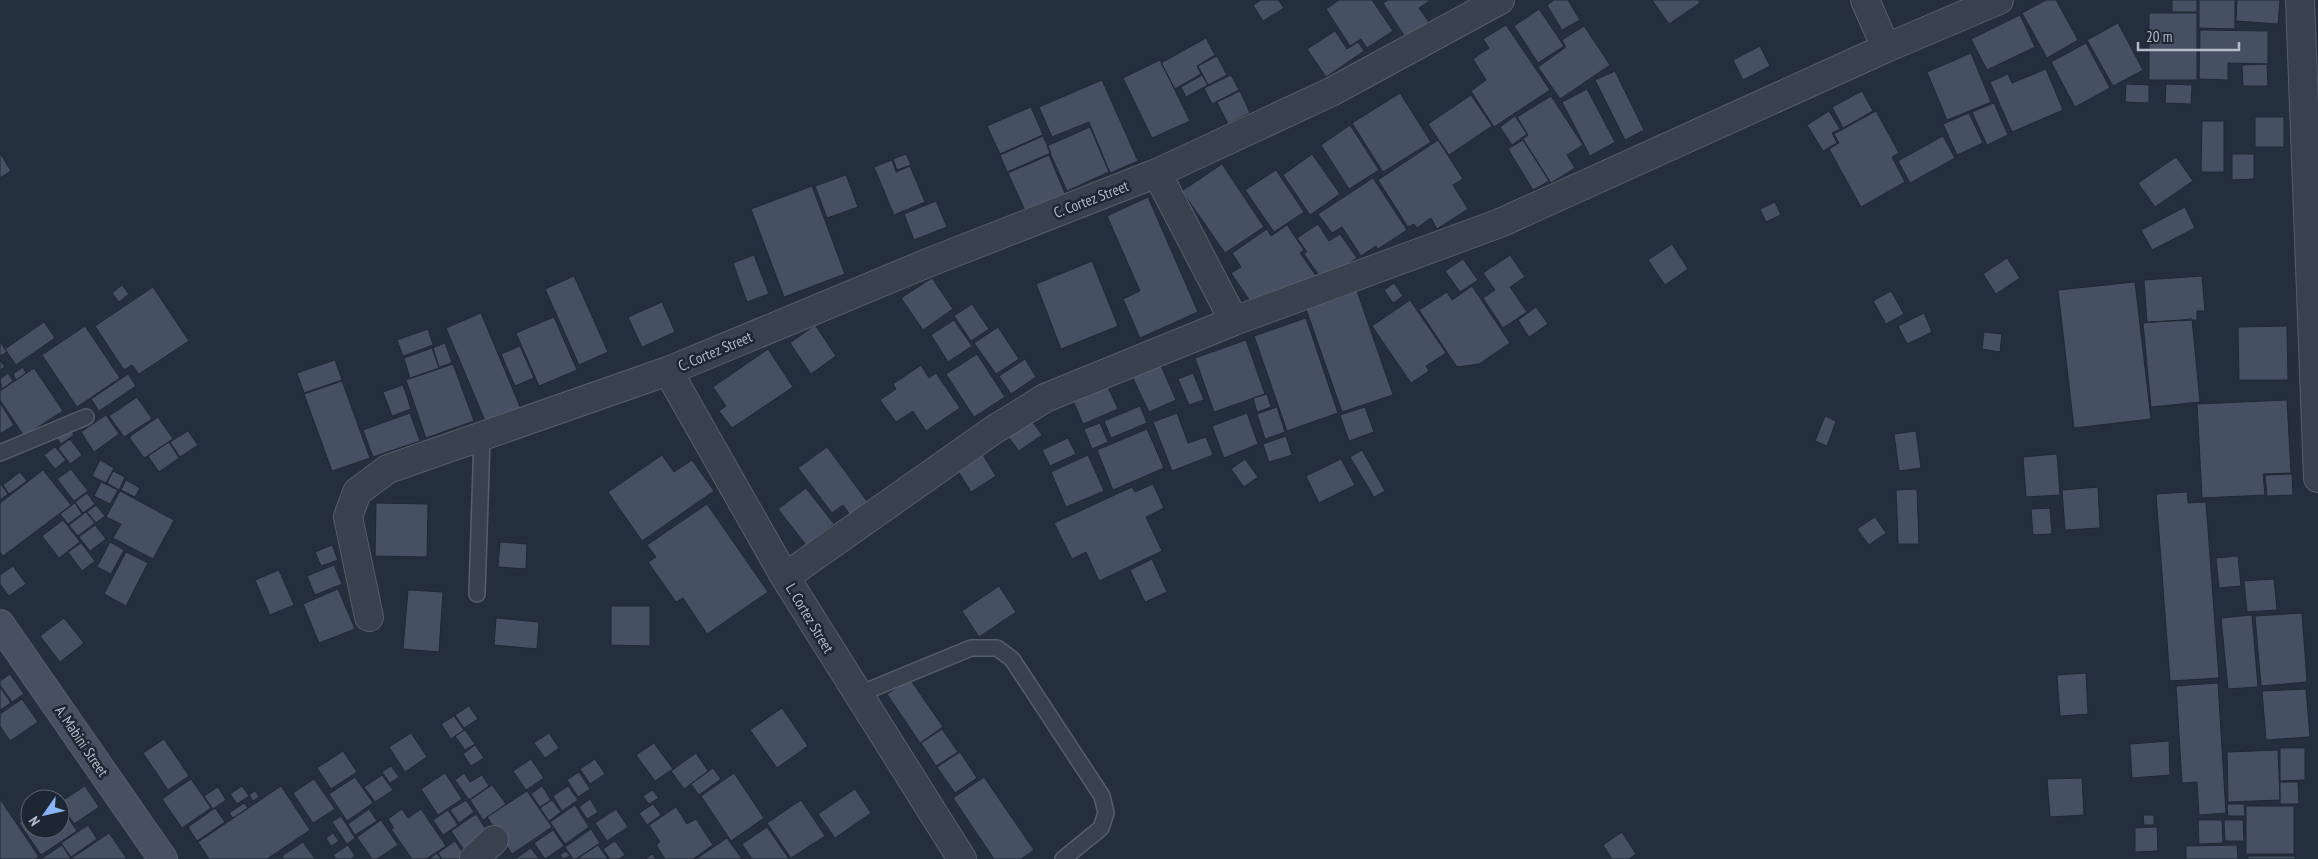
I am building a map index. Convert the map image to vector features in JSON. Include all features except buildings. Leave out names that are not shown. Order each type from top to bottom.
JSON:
[{"type":"main road","name":"A. Mabini Street","points":[[0,624],[163,859]]},
{"type":"street","name":"C. Cortez Street","points":[[369,617],[348,517],[357,492],[388,470],[668,371],[930,262],[1157,174],[1331,92],[1500,0]]},
{"type":"street","points":[[1865,0],[1886,48]]},
{"type":"street","points":[[785,577],[992,431],[1045,398],[1234,321],[1500,223],[1886,48],[2000,0]]},
{"type":"street","points":[[2300,0],[2318,478]]},
{"type":"street","points":[[1157,174],[1234,321]]},
{"type":"street","name":"L. Cortez Street","points":[[668,371],[785,577],[857,695],[962,859]]},
{"type":"street","points":[[474,859],[494,840]]},
{"type":"lane","points":[[0,453],[86,417]]},
{"type":"lane","points":[[477,594],[482,437]]},
{"type":"lane","points":[[857,695],[972,648],[997,648],[1012,659],[1102,796],[1106,813],[1101,828],[1063,859]]}]
